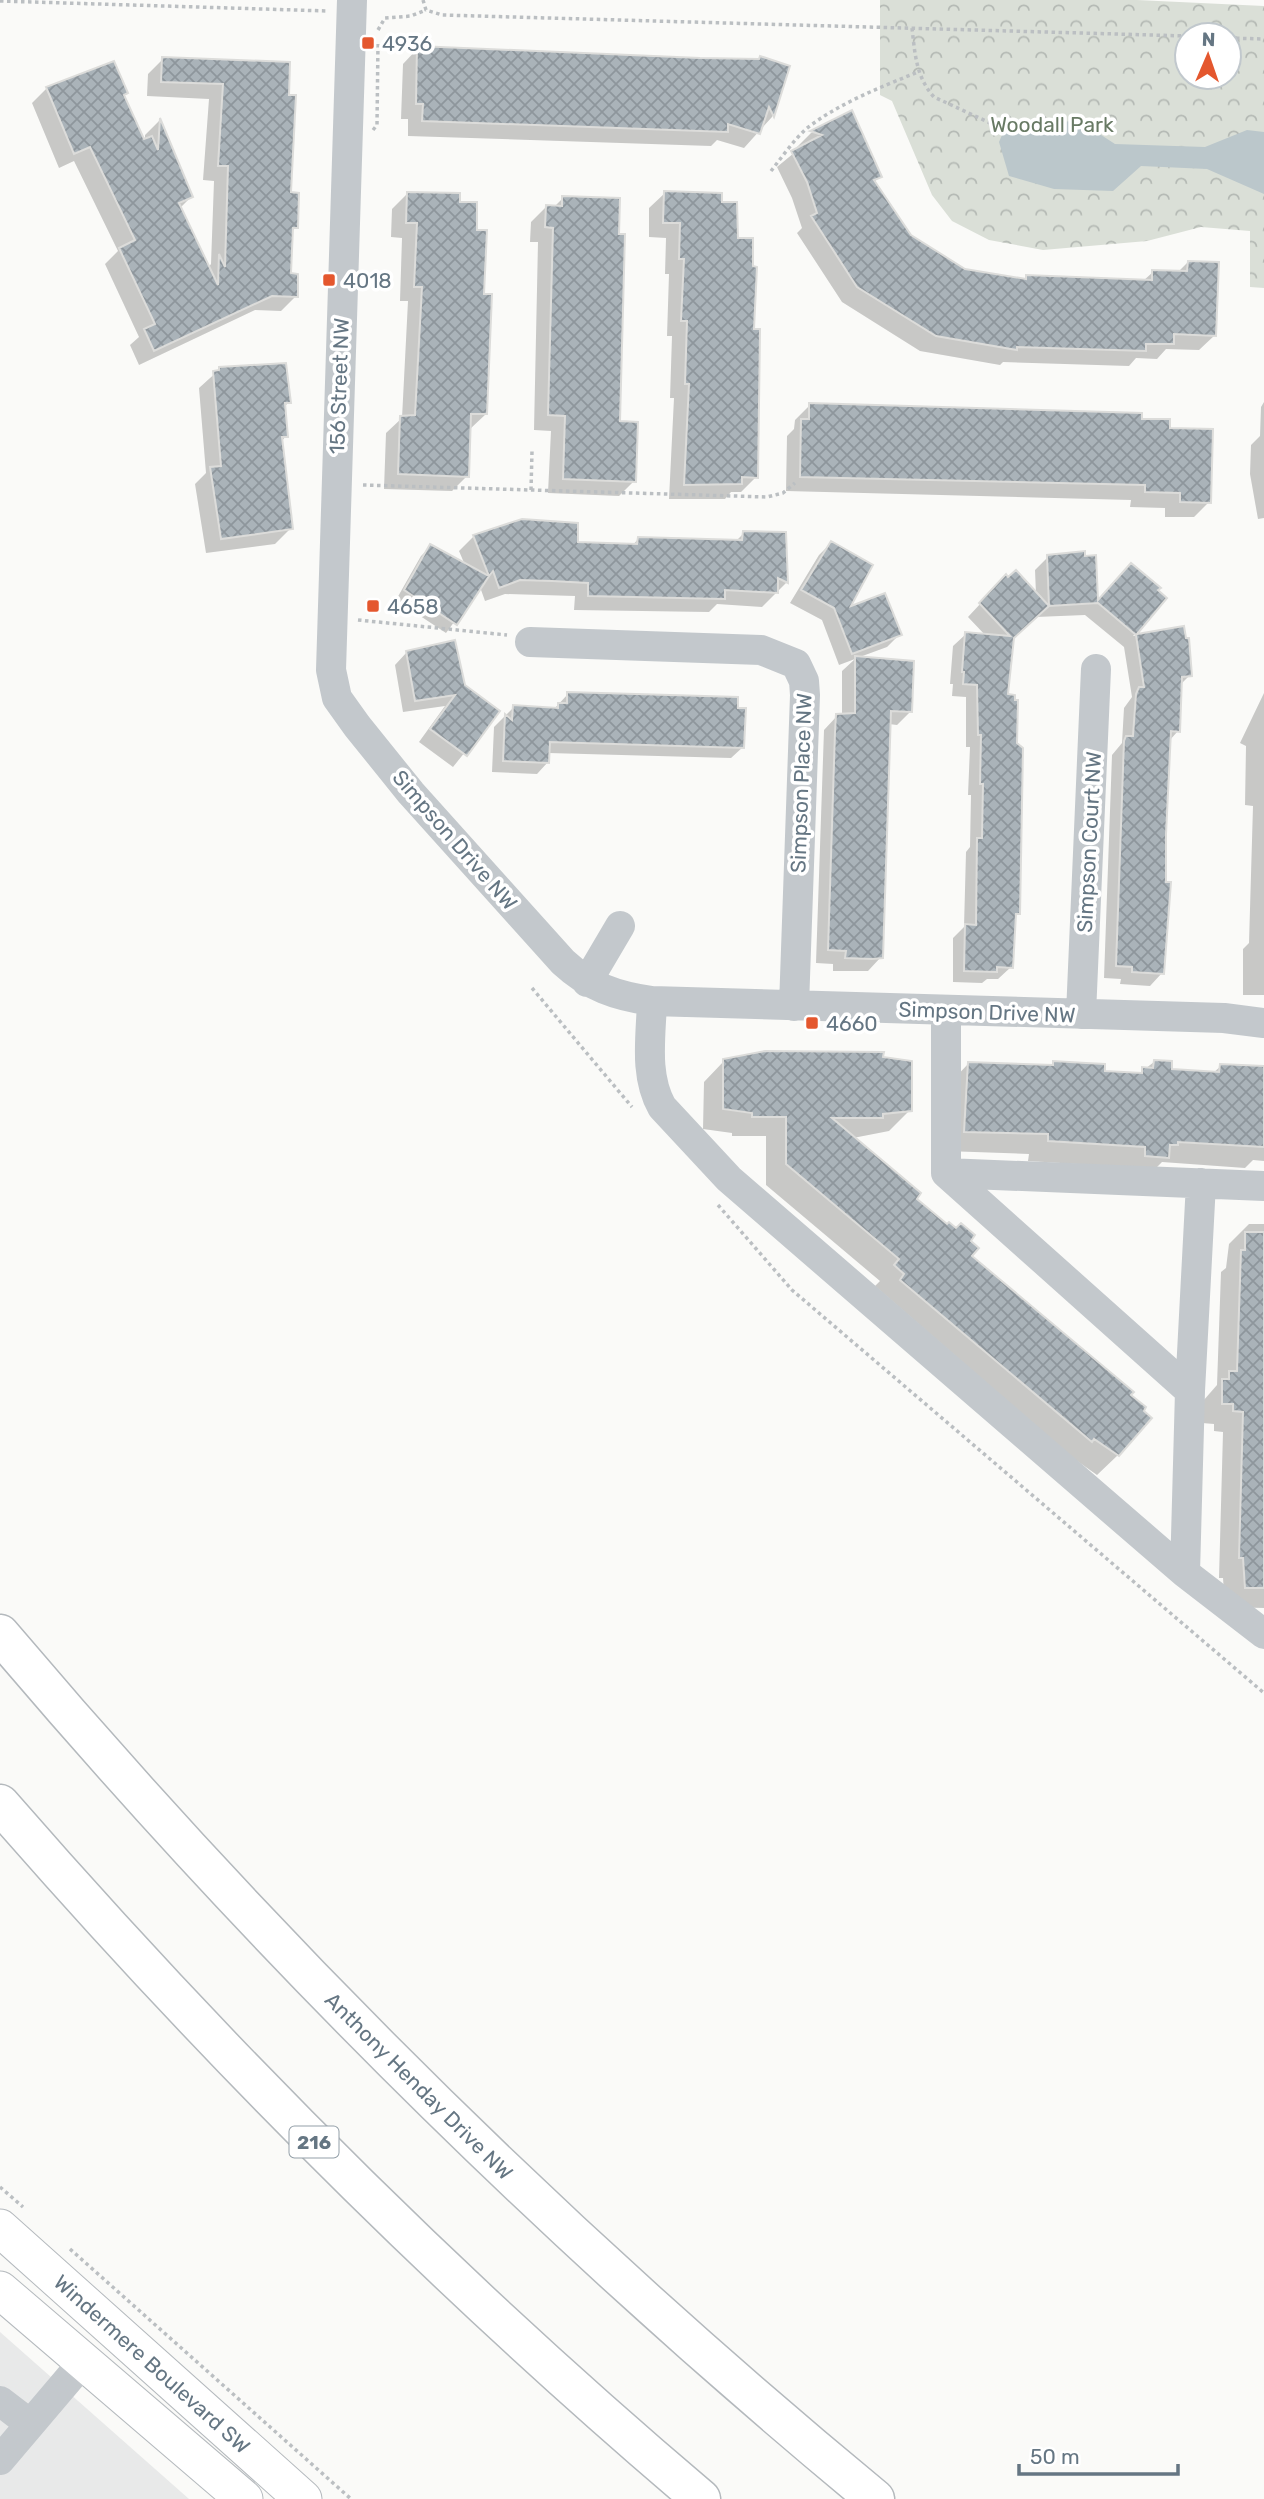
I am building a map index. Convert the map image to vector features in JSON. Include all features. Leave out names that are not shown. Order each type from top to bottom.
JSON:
[{"type":"highway","name":"Anthony Henday Drive NW","points":[[0,1634],[190,1849],[345,2015],[585,2247],[785,2424],[875,2499]]},
{"type":"highway","name":"216","points":[[0,1804],[117,1938],[270,2099],[444,2267],[701,2499]]},
{"type":"highway","points":[[652,2457],[685,2499]]},
{"type":"main road","name":"Windermere Boulevard SW","points":[[12,2218],[303,2499]]},
{"type":"main road","name":"Windermere Boulevard SW","points":[[0,2290],[244,2499]]},
{"type":"street","name":"156 Street NW","points":[[334,688],[331,618],[351,6]]},
{"type":"street","name":"Simpson Place NW","points":[[530,642],[761,650],[796,664],[804,681],[804,695],[794,1006]]},
{"type":"street","name":"Simpson Court NW","points":[[1081,1014],[1096,669]]},
{"type":"street","name":"Simpson Drive NW","points":[[334,688],[357,726],[411,793],[563,962],[587,982],[617,995],[652,1001],[946,1012],[1224,1018],[1264,1023]]},
{"type":"street","points":[[587,982],[620,926]]},
{"type":"street","points":[[652,1001],[651,1070],[656,1096],[662,1107],[729,1179],[1185,1573],[1264,1634]]},
{"type":"street","points":[[946,1012],[946,1173],[1190,1391]]},
{"type":"street","points":[[946,1173],[1264,1186]]},
{"type":"street","points":[[1185,1573],[1190,1391],[1201,1183]]},
{"type":"street","points":[[0,2460],[84,2361]]},
{"type":"street","points":[[0,2401],[30,2424]]},
{"type":"path","points":[[423,0],[425,10]]},
{"type":"path","points":[[0,1],[351,6]]},
{"type":"path","points":[[425,10],[436,15],[456,16],[1173,36]]},
{"type":"path","points":[[348,143],[373,131],[377,125],[381,21],[391,16],[416,15],[425,10]]},
{"type":"path","points":[[912,28],[918,72],[934,97],[1001,128]]},
{"type":"path","points":[[1243,38],[1264,39]]},
{"type":"path","points":[[771,171],[797,137],[816,122],[888,84],[918,72]]},
{"type":"path","points":[[531,490],[532,451]]},
{"type":"path","points":[[336,484],[766,497],[783,493],[794,483]]},
{"type":"path","points":[[331,618],[497,632],[530,642]]},
{"type":"path","points":[[533,988],[634,1109]]},
{"type":"path","points":[[713,1199],[792,1290],[1264,1693]]},
{"type":"path","points":[[0,2187],[12,2218]]},
{"type":"path","points":[[65,2245],[351,2499]]},
{"type":"shaded area","points":[[1009,119],[1081,122],[1115,144],[1205,147],[1247,130],[1264,132],[1264,194],[1207,169],[1141,166],[1113,191],[1054,189],[1009,176],[999,142]]},
{"type":"shaded area","points":[[0,2332],[189,2499],[0,2499]]},
{"type":"green space","name":"Woodall Park","points":[[880,0],[1137,0],[1264,6],[1264,288],[1250,287],[1250,231],[1201,227],[1147,241],[1043,250],[989,240],[952,221],[932,195],[892,101],[880,95]]},
{"type":"building","points":[[417,46],[700,58],[759,59],[760,56],[790,66],[774,117],[769,107],[760,134],[728,124],[728,132],[422,121],[423,104],[416,104]]},
{"type":"building","points":[[162,57],[290,62],[289,95],[296,95],[291,192],[299,193],[298,228],[293,228],[291,273],[298,274],[298,297],[272,296],[154,351],[144,329],[155,324],[119,248],[135,240],[90,147],[74,154],[46,87],[114,61],[128,93],[124,95],[144,139],[152,136],[158,150],[160,118],[193,197],[179,203],[218,285],[219,254],[225,267],[228,166],[218,166],[223,84],[161,82]]},
{"type":"building","points":[[852,110],[882,177],[874,180],[911,235],[965,269],[1026,279],[1026,275],[1152,280],[1152,270],[1187,271],[1188,261],[1219,262],[1216,336],[1174,334],[1174,344],[1146,344],[1146,351],[1017,347],[1017,350],[936,336],[857,287],[811,216],[817,213],[807,182],[791,151],[822,135],[810,131]]},
{"type":"building","points":[[664,191],[722,193],[722,202],[737,202],[738,238],[753,238],[753,266],[757,267],[754,329],[760,329],[758,478],[742,477],[742,484],[684,485],[689,384],[685,384],[687,321],[681,321],[684,259],[679,259],[680,223],[663,223]]},
{"type":"building","points":[[407,192],[460,193],[460,202],[477,202],[477,230],[487,230],[484,294],[492,294],[487,414],[471,414],[469,477],[398,474],[400,416],[415,415],[422,287],[414,287],[417,223],[406,223]]},
{"type":"building","points":[[562,196],[620,198],[619,234],[625,234],[620,421],[638,422],[636,482],[563,479],[565,416],[548,415],[553,228],[545,227],[546,205],[562,206]]},
{"type":"building","points":[[286,363],[291,403],[285,403],[288,437],[282,437],[293,529],[221,539],[210,467],[221,466],[213,371],[219,370],[219,367]]},
{"type":"building","points":[[809,403],[1142,413],[1142,419],[1170,419],[1170,428],[1213,429],[1211,503],[1180,502],[1180,493],[1145,492],[1145,485],[800,477],[801,419],[809,419]]},
{"type":"building","points":[[522,519],[578,523],[578,542],[637,544],[638,537],[742,540],[743,531],[786,532],[788,583],[778,578],[778,593],[725,590],[725,599],[588,596],[588,583],[552,581],[520,580],[499,588],[493,571],[489,576],[473,535]]},
{"type":"building","points":[[831,541],[873,565],[851,606],[885,593],[902,635],[852,654],[834,608],[801,590]]},
{"type":"building","points":[[430,544],[489,576],[457,625],[404,590]]},
{"type":"building","points":[[1085,551],[1085,556],[1096,555],[1098,600],[1131,563],[1161,588],[1158,590],[1167,598],[1137,634],[1184,626],[1186,638],[1189,638],[1192,676],[1182,677],[1180,732],[1171,731],[1166,882],[1171,882],[1164,974],[1132,972],[1132,967],[1116,966],[1124,741],[1126,736],[1133,736],[1136,694],[1139,687],[1144,687],[1136,635],[1098,603],[1049,606],[1047,555]]},
{"type":"building","points":[[1016,570],[1049,606],[1014,638],[1008,694],[1015,695],[1015,700],[1018,700],[1017,743],[1023,748],[1020,914],[1016,914],[1013,968],[997,967],[997,972],[964,971],[965,924],[976,925],[977,838],[982,838],[983,784],[980,784],[981,735],[978,735],[977,685],[963,684],[965,632],[1010,636],[979,603],[1006,574],[1008,577]]},
{"type":"building","points":[[455,640],[465,685],[500,711],[467,756],[430,729],[455,695],[415,701],[406,651]]},
{"type":"building","points":[[855,656],[914,661],[912,712],[891,711],[883,958],[872,959],[845,958],[846,951],[828,950],[836,714],[855,713]]},
{"type":"building","points":[[567,692],[738,697],[738,708],[746,708],[744,748],[550,742],[549,763],[503,761],[505,714],[512,720],[513,705],[558,708],[558,703],[567,703]]},
{"type":"building","points":[[765,1051],[884,1052],[883,1057],[912,1061],[912,1111],[883,1114],[883,1118],[832,1118],[921,1193],[917,1199],[947,1224],[949,1222],[956,1228],[961,1223],[975,1235],[971,1241],[979,1248],[972,1256],[1134,1392],[1131,1395],[1146,1407],[1144,1411],[1152,1418],[1119,1456],[1094,1439],[1092,1442],[900,1280],[904,1274],[894,1265],[899,1259],[786,1164],[786,1117],[752,1117],[752,1113],[723,1109],[723,1059]]},
{"type":"building","points":[[1154,1060],[1172,1061],[1172,1069],[1219,1072],[1220,1064],[1264,1066],[1264,1147],[1178,1142],[1178,1145],[1170,1145],[1169,1158],[1145,1156],[1145,1147],[1048,1141],[1048,1134],[964,1132],[968,1062],[1053,1065],[1053,1061],[1105,1064],[1105,1071],[1142,1073],[1142,1067],[1153,1068]]},
{"type":"building","points":[[1245,1232],[1264,1232],[1264,1588],[1245,1588],[1243,1558],[1239,1558],[1243,1412],[1233,1411],[1233,1404],[1222,1404],[1222,1379],[1229,1379],[1229,1371],[1237,1371],[1241,1250],[1245,1250]]},
{"type":"place","name":"4936","points":[[368,43]]},
{"type":"place","name":"4018","points":[[329,280]]},
{"type":"place","name":"4658","points":[[373,606]]},
{"type":"place","name":"4660","points":[[812,1023]]}]
